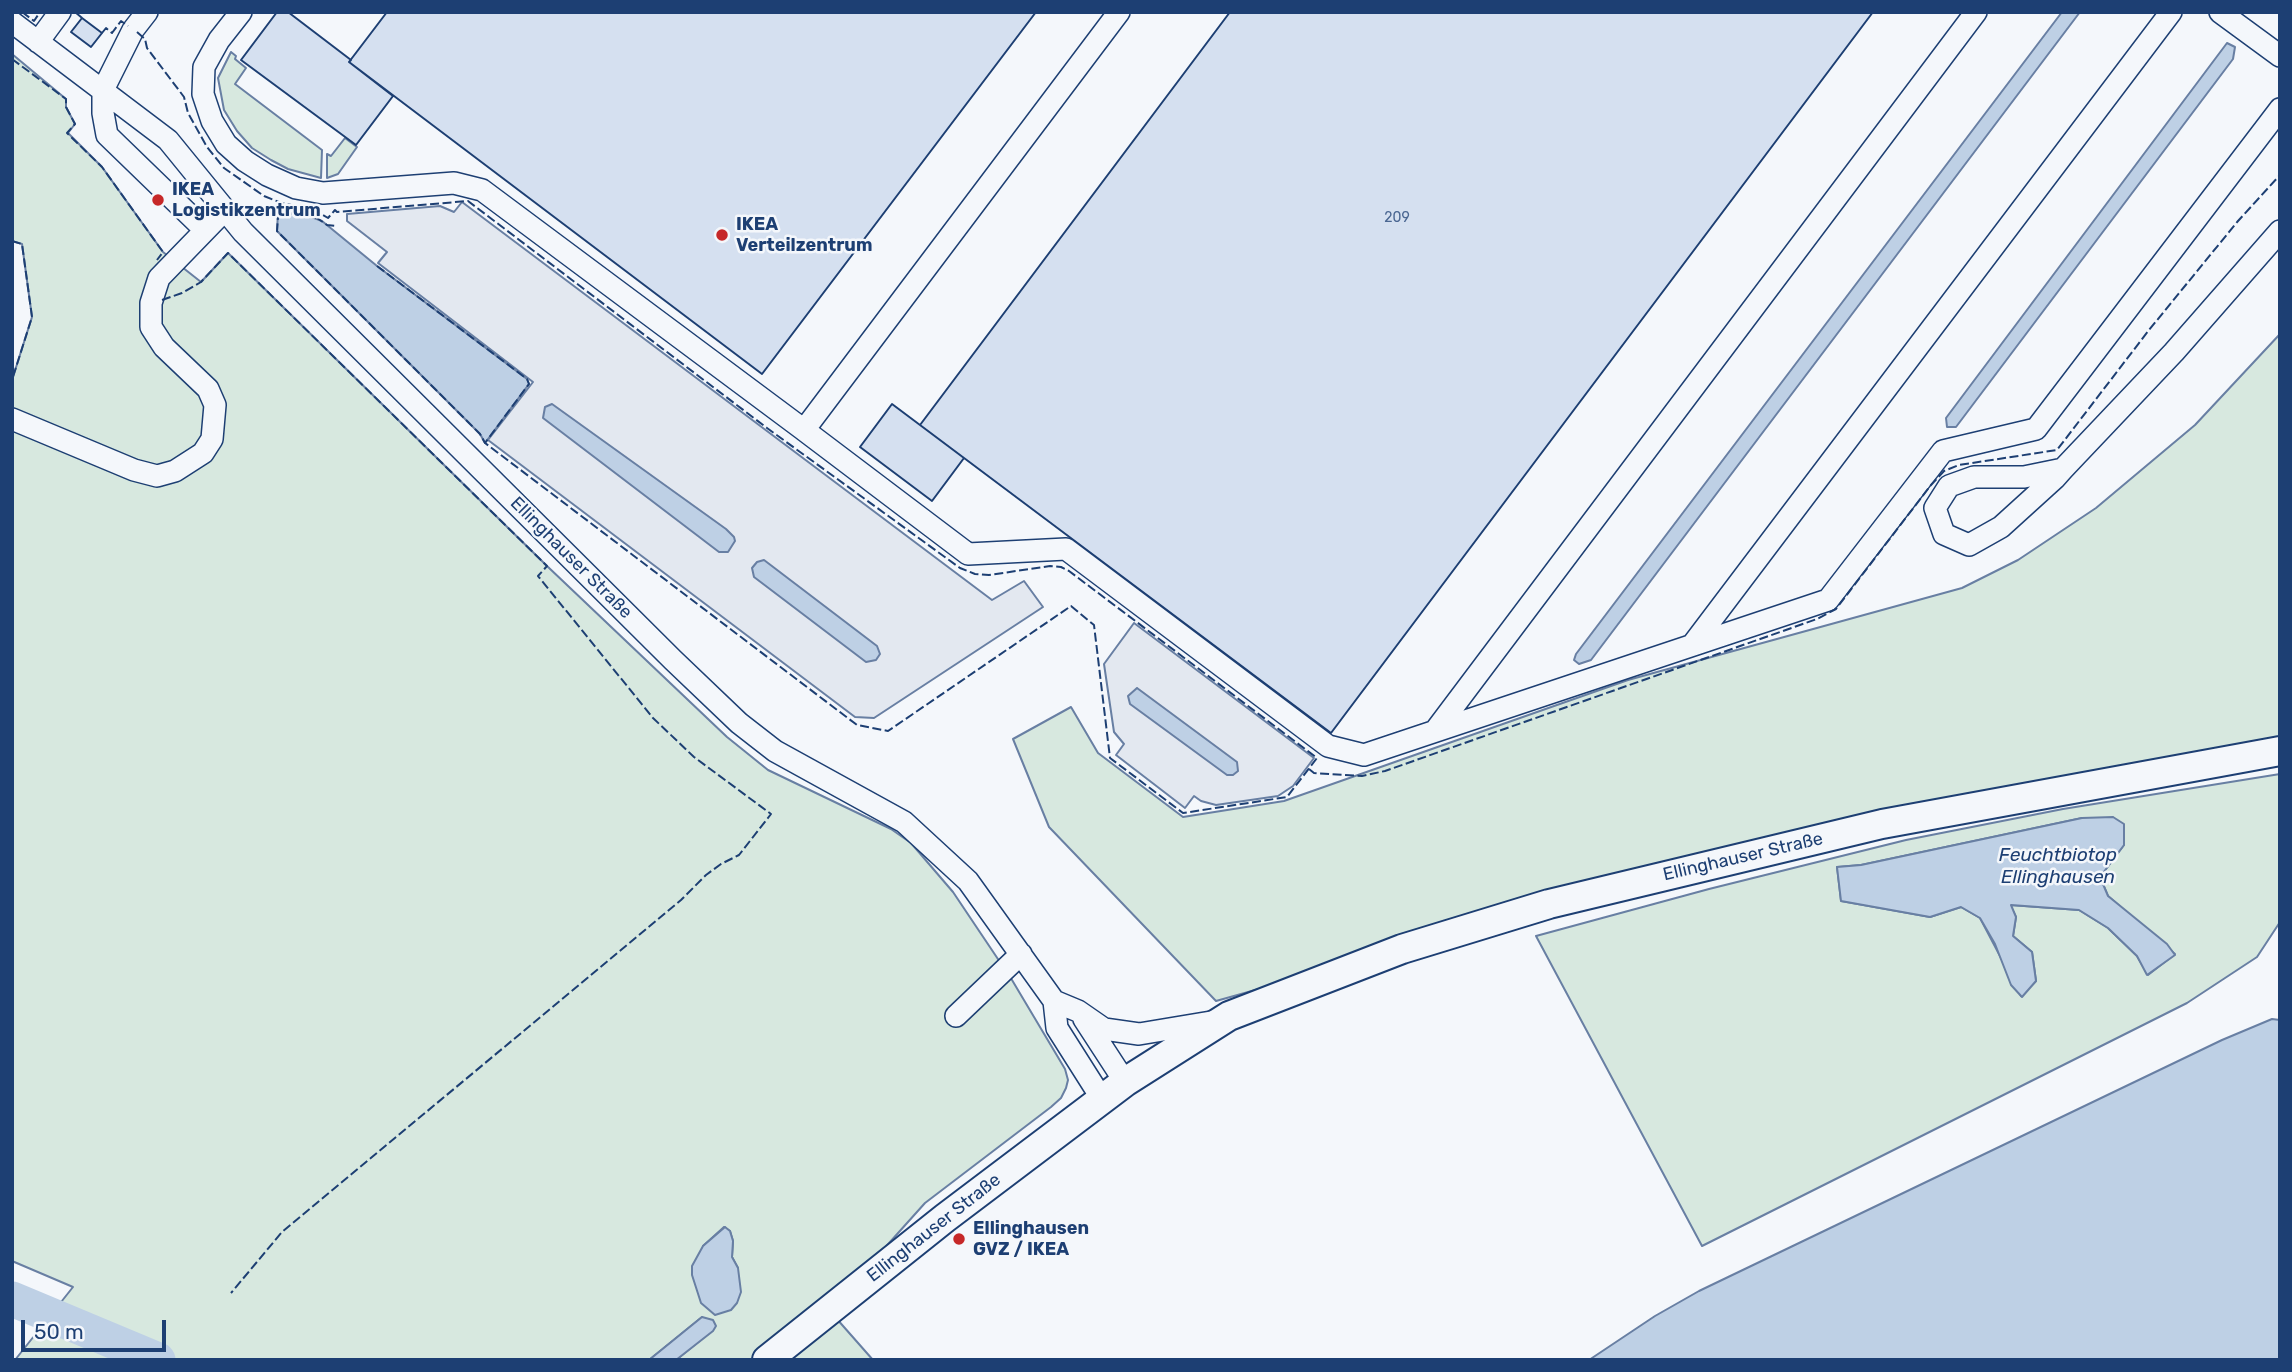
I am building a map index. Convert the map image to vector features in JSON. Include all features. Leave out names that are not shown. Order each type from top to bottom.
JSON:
[{"type":"main road","name":"Ellinghauser Straße","points":[[767,1360],[945,1218],[1125,1082],[1221,1020],[1402,949],[1549,904],[1882,824],[2280,751]]},
{"type":"street","points":[[38,42],[60,12]]},
{"type":"street","points":[[146,12],[133,30],[103,90],[107,135],[204,229]]},
{"type":"street","points":[[241,12],[219,40],[204,67],[203,94],[212,121],[226,144],[244,161],[296,188],[323,192],[454,183],[482,190],[968,554],[1066,549],[1328,746],[1364,755],[1828,600],[1943,451],[2036,429],[2280,109]]},
{"type":"street","points":[[804,430],[1119,12]]},
{"type":"street","points":[[1435,731],[1976,12]]},
{"type":"street","points":[[1693,644],[2171,12]]},
{"type":"street","points":[[2220,12],[2280,56]]},
{"type":"street","name":"Ellinghauser Straße","points":[[12,22],[168,140],[224,211],[739,723],[775,751],[904,822],[968,881],[1054,1001],[1057,1028],[1102,1100]]},
{"type":"street","points":[[12,419],[134,470],[157,475],[175,471],[203,453],[212,439],[215,405],[208,389],[164,347],[151,327],[150,303],[159,278],[224,211]]},
{"type":"street","points":[[2063,469],[2024,477],[1974,477],[1950,486],[1935,509],[1944,534],[1969,545],[2001,527],[2063,469],[2174,352],[2280,231]]},
{"type":"street","points":[[956,1016],[1021,954]]},
{"type":"street","name":"Ellinghauser Straße","points":[[1054,1001],[1078,1011],[1125,1082]]},
{"type":"street","name":"Ellinghauser Straße","points":[[1081,1015],[1104,1029],[1139,1034],[1221,1020]]},
{"type":"shaded area","points":[[231,52],[246,68],[235,84],[322,150],[321,178],[288,169],[271,160],[252,148],[237,131],[224,110],[218,78]]},
{"type":"shaded area","points":[[12,54],[66,99],[66,107],[75,124],[68,133],[102,167],[163,252],[201,282],[228,253],[547,566],[727,737],[768,770],[891,829],[911,843],[953,892],[1012,980],[1065,1069],[1068,1080],[1061,1098],[1051,1107],[925,1203],[829,1310],[873,1360],[676,1360],[713,1330],[702,1317],[649,1360],[15,1360],[73,1287],[12,1261],[12,380],[32,317],[22,244],[12,241]],"holes":[[[724,1227],[730,1231],[733,1241],[732,1257],[738,1268],[703,1246]]]},
{"type":"shaded area","points":[[345,138],[357,147],[338,174],[327,178],[327,154],[331,156]]},
{"type":"shaded area","points":[[462,202],[992,600],[1024,581],[1043,607],[874,718],[855,717],[488,440],[533,382],[378,263],[387,252],[347,221],[347,214],[440,206],[454,212]]},
{"type":"shaded area","points":[[2280,334],[2280,751],[2219,760],[1402,949],[1216,1001],[1049,827],[1013,739],[1071,707],[1098,753],[1183,817],[1284,801],[1628,680],[1962,588],[2018,560],[2096,508],[2195,425]]},
{"type":"shaded area","points":[[1134,623],[1314,758],[1293,786],[1278,796],[1216,805],[1194,796],[1185,808],[1116,755],[1124,744],[1114,732],[1104,664]]},
{"type":"shaded area","points":[[2280,774],[2280,922],[2257,957],[2187,1003],[1702,1246],[1536,936],[1906,840],[2063,809]],"holes":[[[2082,818],[2124,845],[2100,877],[2108,896],[2175,954],[2148,975],[2137,956],[2108,928],[2079,910],[2010,905],[2016,917],[2013,936],[2032,952],[2036,981],[2021,996],[1980,918],[1961,907],[1930,917],[1841,901],[1837,867],[1861,865]]]},
{"type":"water","points":[[2062,12],[2080,12],[1591,660],[1579,664],[1574,660],[1576,654]]},
{"type":"water","points":[[2227,43],[2235,47],[2233,59],[1956,427],[1947,427],[1946,418]]},
{"type":"water","points":[[278,212],[306,215],[322,221],[527,379],[529,384],[485,443],[480,434],[277,231]]},
{"type":"water","points":[[552,404],[726,529],[735,541],[728,552],[719,552],[543,418],[545,407]]},
{"type":"water","points":[[764,560],[877,646],[880,654],[876,660],[866,662],[754,577],[752,568],[757,562]]},
{"type":"water","points":[[1137,688],[1237,762],[1238,771],[1227,775],[1130,704],[1128,696]]},
{"type":"water","name":"Feuchtbiotop Ellinghausen","points":[[2113,817],[2124,824],[2124,845],[2100,877],[2108,896],[2167,944],[2175,955],[2147,975],[2137,956],[2108,928],[2079,910],[2011,905],[2016,917],[2013,936],[2032,952],[2036,981],[2022,997],[2011,985],[1995,944],[1980,918],[1961,907],[1930,917],[1841,901],[1837,867],[1861,865],[2082,818]]},
{"type":"water","points":[[2272,1019],[2280,1020],[2280,1360],[1589,1360],[1655,1316],[1699,1291],[2222,1040]]},
{"type":"water","points":[[725,1227],[730,1231],[733,1241],[732,1257],[738,1268],[741,1292],[731,1310],[715,1315],[701,1303],[692,1275],[692,1266],[703,1246]]},
{"type":"water","points":[[702,1317],[713,1320],[716,1326],[713,1331],[676,1360],[649,1360]]},
{"type":"building","points":[[277,12],[288,12],[393,96],[356,145],[241,60]]},
{"type":"building","name":"IKEA Verteilzentrum","points":[[387,12],[1036,12],[762,374],[349,62]]},
{"type":"building","points":[[1230,12],[1873,12],[1331,733],[920,425]]},
{"type":"building","points":[[82,18],[102,33],[91,47],[71,32]]},
{"type":"building","points":[[892,404],[964,458],[932,501],[860,447]]},
{"type":"waterway","points":[[12,1299],[158,1360]]},
{"type":"fence","points":[[22,12],[34,21],[40,12]]},
{"type":"fence","points":[[75,12],[82,18]]},
{"type":"fence","points":[[102,33],[106,28],[112,33],[121,21],[128,26]]},
{"type":"fence","points":[[137,32],[145,39],[147,48],[184,97],[188,113],[207,147],[224,168],[264,196],[316,211],[328,218],[335,210],[337,212],[468,201],[767,428],[960,568],[975,574],[989,575],[1050,566],[1069,571],[1317,758],[1287,797],[1183,813],[1110,758],[1094,625],[1071,606],[888,731],[857,725],[485,443],[480,434],[277,231],[279,202]]},
{"type":"fence","points":[[12,59],[66,99],[66,107],[75,124],[67,133],[102,167],[163,252],[157,260]]},
{"type":"fence","points":[[1309,769],[1314,773],[1362,776],[1385,771],[1817,619],[1836,609],[1944,471],[1959,465],[2057,450],[2149,330],[2238,221],[2280,175]]},
{"type":"fence","points":[[278,212],[306,215],[327,225],[336,226]]},
{"type":"fence","points":[[12,241],[22,244],[32,317],[12,380]]},
{"type":"fence","points":[[162,300],[201,282],[228,253],[547,566],[538,576],[653,718],[694,757],[771,814],[739,855],[706,875],[681,900],[282,1232],[231,1293]]},
{"type":"fence","points":[[377,266],[527,379],[529,384],[485,443]]},
{"type":"place","name":"IKEA Logistikzentrum","points":[[158,200]]},
{"type":"place","name":"IKEA Verteilzentrum","points":[[722,235]]},
{"type":"place","name":"Ellinghausen GVZ / IKEA","points":[[959,1239]]}]
